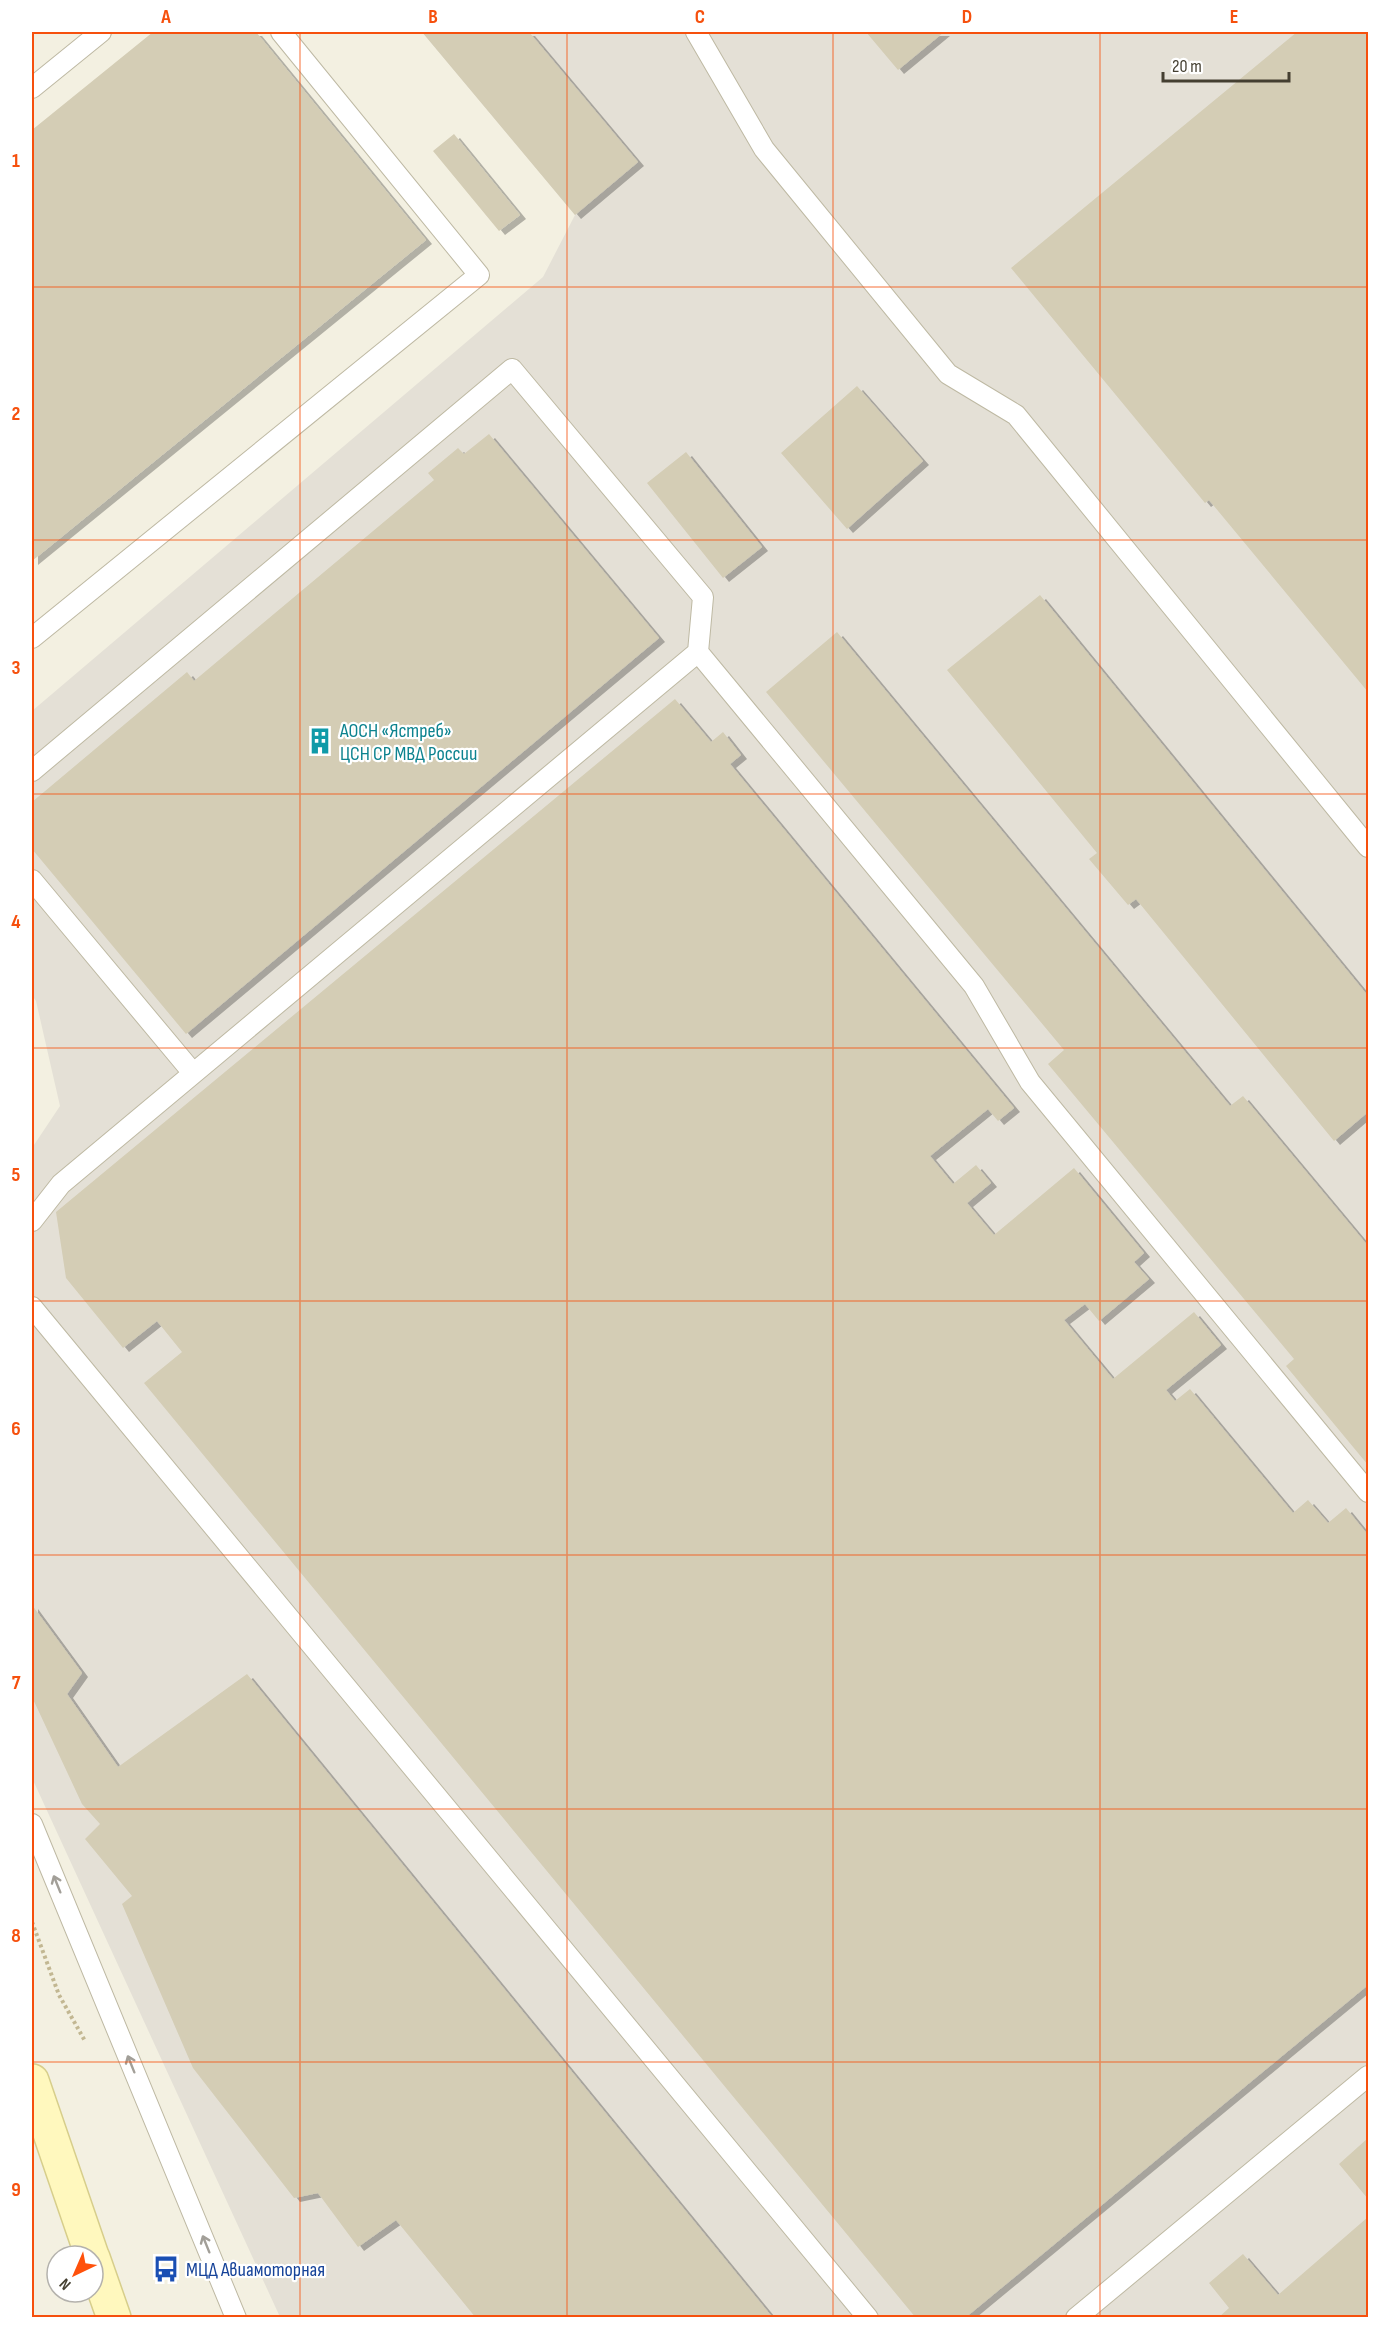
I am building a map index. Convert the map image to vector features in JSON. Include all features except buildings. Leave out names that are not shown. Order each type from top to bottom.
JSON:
[{"type":"street","points":[[32,2081],[88,2244]]},
{"type":"street","points":[[105,2292],[114,2318]]},
{"type":"lane","points":[[32,88],[101,32]]},
{"type":"lane","points":[[32,638],[479,275],[281,32]]},
{"type":"lane","points":[[696,32],[764,149],[948,374],[1016,415],[1368,847]]},
{"type":"lane","points":[[32,771],[512,369],[703,597],[698,652],[974,986],[1030,1082],[1368,1492]]},
{"type":"lane","points":[[32,1221],[62,1184],[698,652]]},
{"type":"lane","points":[[32,880],[193,1073]]},
{"type":"lane","points":[[32,1307],[868,2318]]},
{"type":"lane","points":[[32,1824],[236,2318]]},
{"type":"lane","points":[[1076,2318],[1368,2076]]},
{"type":"shaded area","points":[[422,32],[1368,32],[1368,2317],[280,2317],[32,1778],[32,1148],[60,1106],[36,1001],[32,995],[32,711],[543,277],[575,215]]},
{"type":"place","name":"АОСН «Ястреб» ЦСН СР МВД России","points":[[320,741]]},
{"type":"place","name":"МЦД Авиамоторная","points":[[166,2269]]}]
